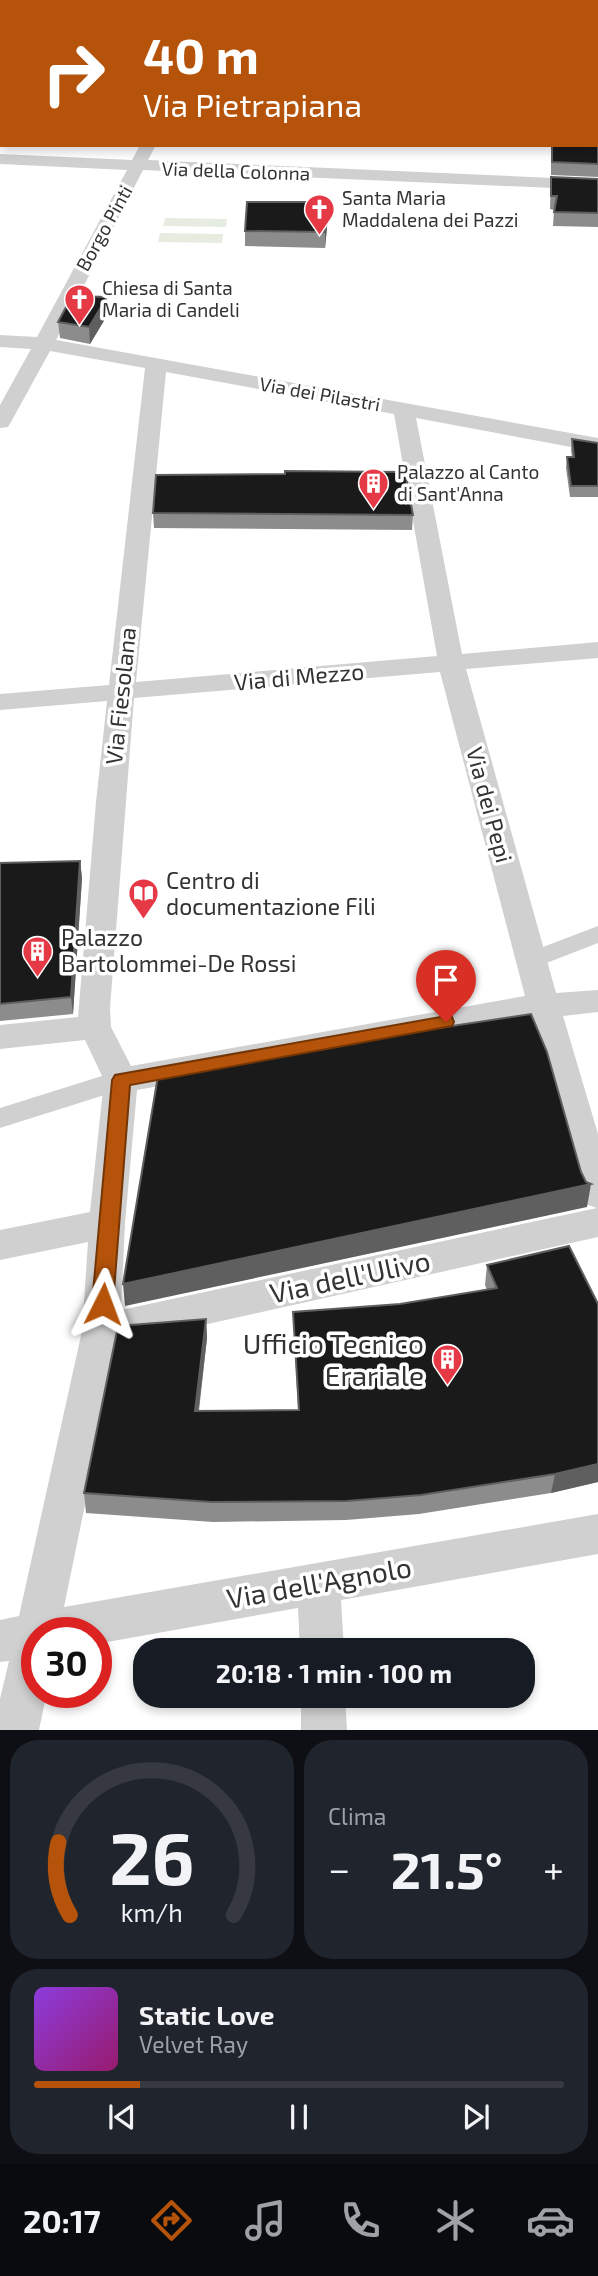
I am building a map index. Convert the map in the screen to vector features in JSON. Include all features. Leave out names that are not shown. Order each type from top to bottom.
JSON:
[{"type":"street","name":"Borgo Pinti","points":[[0,422],[18,393],[147,147]]},
{"type":"street","name":"Via della Colonna","points":[[0,159],[598,185]]},
{"type":"street","name":"Via dei Pilastri","points":[[0,341],[42,343],[598,445]]},
{"type":"street","name":"Via Fiesolana","points":[[95,1027],[94,1008],[107,829],[156,365]]},
{"type":"street","name":"Via dei Pepi","points":[[404,409],[451,663],[531,961],[598,1194]]},
{"type":"street","name":"Via di Mezzo","points":[[0,702],[598,650]]},
{"type":"street","points":[[531,961],[598,934]]},
{"type":"street","points":[[0,1118],[121,1080],[544,1005],[598,1001]]},
{"type":"street","points":[[0,1037],[95,1027],[121,1080],[107,1223],[101,1331],[32,1617]]},
{"type":"street","name":"Via dell'Ulivo","points":[[101,1331],[598,1222]]},
{"type":"street","points":[[0,1245],[107,1223]]},
{"type":"street","name":"Via dell'Agnolo","points":[[112,1620],[598,1534]]},
{"type":"street","points":[[319,1582],[321,1638]]},
{"type":"street","points":[[16,1730],[21,1690]]},
{"type":"street","points":[[323,1708],[324,1730]]},
{"type":"shaded area","points":[[165,218],[227,219],[226,227],[163,226]]},
{"type":"shaded area","points":[[160,233],[223,234],[222,243],[158,242]]},
{"type":"building","points":[[552,147],[598,147],[598,164],[552,162]]},
{"type":"building","points":[[551,177],[598,179],[598,213],[554,212],[557,196],[551,196]]},
{"type":"building","points":[[247,202],[328,202],[325,232],[245,231]]},
{"type":"building","points":[[72,296],[107,297],[89,327],[58,322]]},
{"type":"building","points":[[572,439],[598,443],[598,486],[571,486],[567,457],[574,457]]},
{"type":"building","points":[[285,471],[405,472],[413,515],[153,513],[156,475],[285,474]]},
{"type":"building","name":"Palazzo Bartolommei-De Rossi","points":[[80,861],[71,997],[0,1004],[0,863]]},
{"type":"building","points":[[531,1014],[547,1052],[581,1172],[586,1182],[591,1184],[123,1284],[159,1070]]},
{"type":"building","name":"Ufficio Tecnico Erariale","points":[[569,1246],[598,1304],[598,1464],[555,1474],[421,1495],[347,1501],[211,1502],[84,1493],[118,1326],[206,1319],[195,1411],[299,1410],[293,1312],[400,1304],[497,1288],[487,1265]]},
{"type":"place","name":"Santa Maria Maddalena dei Pazzi","points":[[319,236]]},
{"type":"place","name":"Chiesa di Santa Maria di Candeli","points":[[79,326]]},
{"type":"place","name":"Palazzo al Canto di Sant'Anna","points":[[374,510]]},
{"type":"place","name":"Centro di documentazione Fili","points":[[143,921]]},
{"type":"place","name":"Palazzo Bartolommei-De Rossi","points":[[38,978]]},
{"type":"place","name":"Ufficio Tecnico Erariale","points":[[447,1387]]},
{"type":"route","points":[[103,1304],[107,1223],[121,1080],[446,1022]]}]
